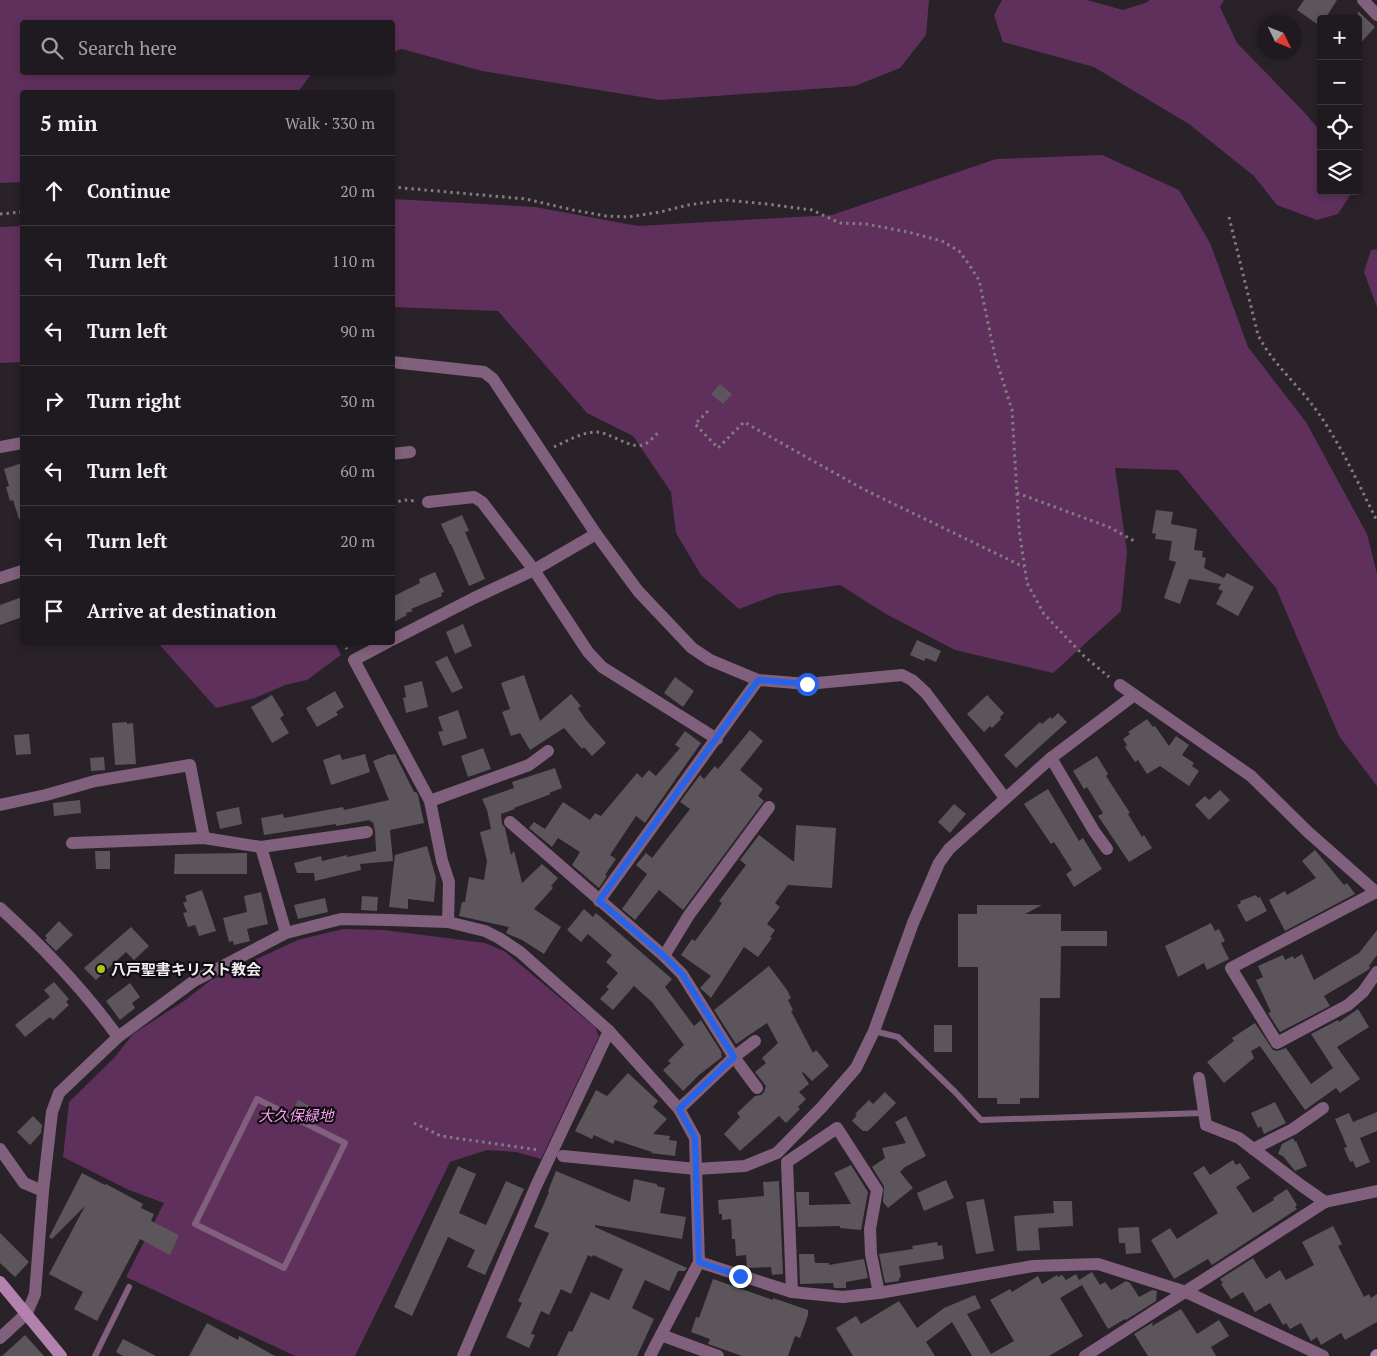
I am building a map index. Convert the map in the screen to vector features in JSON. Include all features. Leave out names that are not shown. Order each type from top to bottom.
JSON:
[{"type":"street","points":[[1365,0],[1377,15]]},
{"type":"street","points":[[395,362],[484,372],[493,379],[596,534],[638,591],[692,648],[710,660],[758,680],[807,684],[902,675],[912,680],[926,693],[1005,798]]},
{"type":"street","points":[[0,446],[20,443]]},
{"type":"street","points":[[395,454],[410,452]]},
{"type":"street","points":[[428,502],[474,497],[482,502],[534,570],[588,652],[602,667],[717,739]]},
{"type":"street","points":[[395,638],[534,570],[596,534]]},
{"type":"street","points":[[0,578],[20,572]]},
{"type":"street","points":[[382,645],[354,660],[430,801],[442,861],[449,882],[448,922]]},
{"type":"street","points":[[599,901],[758,680]]},
{"type":"street","points":[[1120,685],[1133,696],[1251,776],[1308,832],[1377,893],[1231,968],[1277,1043],[1348,1005],[1363,992],[1377,972]]},
{"type":"street","points":[[558,1154],[696,1169],[745,1166],[778,1153],[856,1068],[874,1031],[913,923],[939,863],[949,849],[1051,758],[1133,696]]},
{"type":"street","points":[[430,801],[529,765],[548,751]]},
{"type":"street","points":[[1051,758],[1107,850]]},
{"type":"street","points":[[0,804],[46,795],[95,780],[190,765],[204,838]]},
{"type":"street","points":[[664,956],[688,915],[769,807]]},
{"type":"street","points":[[510,822],[664,956],[682,974],[734,1057],[758,1088]]},
{"type":"street","points":[[72,842],[204,838],[261,847],[367,832]]},
{"type":"street","points":[[261,847],[286,933]]},
{"type":"street","points":[[0,908],[64,971],[102,1015],[118,1037]]},
{"type":"street","points":[[0,1338],[27,1313],[35,1294],[43,1191],[52,1112],[59,1093],[118,1037],[194,980],[286,933],[342,919],[448,922],[485,931],[499,938],[520,952],[609,1031],[679,1109],[695,1138],[699,1262],[650,1356]]},
{"type":"street","points":[[463,1356],[558,1154],[609,1031]]},
{"type":"street","points":[[679,1109],[734,1057],[755,1041]]},
{"type":"street","points":[[1199,1078],[1206,1125],[1239,1138],[1325,1202]]},
{"type":"street","points":[[1253,1149],[1293,1129],[1323,1108]]},
{"type":"street","points":[[792,1292],[787,1162],[837,1128],[877,1190],[870,1228],[871,1254],[879,1294]]},
{"type":"street","points":[[0,1149],[24,1183],[43,1191]]},
{"type":"street","points":[[1085,1356],[1325,1202],[1377,1190]]},
{"type":"street","points":[[699,1262],[792,1292],[843,1298],[879,1294],[1033,1266],[1098,1264],[1186,1292],[1323,1356]]},
{"type":"street","points":[[0,1282],[61,1356]]},
{"type":"street","points":[[661,1335],[718,1356]]},
{"type":"lane","points":[[874,1031],[898,1037],[956,1092],[980,1120],[1204,1112]]},
{"type":"lane","points":[[257,1099],[345,1143],[284,1268],[195,1224],[257,1099]]},
{"type":"lane","points":[[95,1356],[128,1288]]},
{"type":"path","points":[[395,187],[526,198],[573,210],[606,216],[628,217],[725,200],[812,210],[840,223],[866,224],[942,241],[958,251],[979,280],[995,356],[1012,410],[1016,493],[1027,583],[1044,614],[1084,656],[1120,685]]},
{"type":"path","points":[[0,214],[20,212]]},
{"type":"path","points":[[1229,217],[1258,335],[1266,351],[1296,384],[1331,432],[1377,521]]},
{"type":"path","points":[[708,411],[695,424],[718,448],[744,422],[863,489],[1024,567]]},
{"type":"path","points":[[542,453],[580,435],[596,432],[612,436],[634,446],[644,445],[659,432]]},
{"type":"path","points":[[1016,493],[1109,527],[1136,542]]},
{"type":"path","points":[[395,503],[405,500],[428,502]]},
{"type":"path","points":[[414,1123],[441,1136],[558,1154]]},
{"type":"green space","points":[[0,0],[929,0],[926,35],[900,68],[855,86],[660,100],[482,71],[402,49],[395,51],[395,20],[20,20],[20,75],[311,75],[299,90],[20,90],[20,182],[0,183]]},
{"type":"green space","points":[[1002,0],[1087,0],[1123,10],[1148,2],[1149,0],[1224,0],[1220,7],[1237,43],[1317,127],[1317,195],[1350,195],[1338,214],[1317,220],[1277,205],[1254,176],[1189,124],[1094,67],[1003,42],[994,15]]},
{"type":"green space","points":[[1102,155],[1179,190],[1210,243],[1248,347],[1306,422],[1367,534],[1377,574],[1377,786],[1339,736],[1276,588],[1178,470],[1115,468],[1127,552],[1121,611],[1053,673],[955,650],[886,614],[840,585],[778,594],[739,609],[701,575],[676,533],[671,492],[633,436],[587,413],[498,311],[395,307],[395,199],[535,207],[638,226],[832,215],[996,159]]},
{"type":"green space","points":[[20,226],[20,362],[0,363],[0,227]]},
{"type":"green space","points":[[1377,249],[1377,307],[1364,272],[1371,250]]},
{"type":"green space","points":[[160,645],[336,645],[341,655],[307,680],[285,685],[255,698],[216,708]]},
{"type":"green space","name":"大久保緑地","points":[[343,929],[384,930],[485,943],[504,951],[595,1027],[599,1036],[541,1159],[516,1152],[487,1150],[450,1162],[355,1356],[295,1356],[126,1277],[164,1203],[129,1190],[63,1157],[69,1102],[114,1058],[133,1034],[184,1001],[211,980],[298,940]]},
{"type":"building","points":[[1304,0],[1337,0],[1328,15],[1317,15],[1317,24],[1297,10]]},
{"type":"building","points":[[1358,11],[1375,27],[1362,42],[1362,15],[1358,15]]},
{"type":"building","points":[[720,384],[732,394],[723,404],[711,394]]},
{"type":"building","points":[[20,464],[20,519],[13,500],[10,501],[6,487],[9,486],[4,469]]},
{"type":"building","points":[[1156,510],[1173,512],[1171,524],[1197,529],[1194,550],[1203,551],[1202,557],[1206,558],[1204,568],[1224,578],[1227,573],[1254,587],[1238,616],[1216,604],[1223,591],[1218,589],[1221,584],[1189,579],[1180,604],[1164,598],[1176,562],[1169,560],[1172,541],[1155,539],[1156,534],[1152,533]]},
{"type":"building","points":[[462,515],[469,531],[465,532],[485,579],[469,586],[441,524]]},
{"type":"building","points":[[435,572],[444,592],[441,593],[442,596],[411,609],[413,611],[406,613],[407,615],[395,621],[395,596],[420,583],[419,579]]},
{"type":"building","points":[[20,598],[20,618],[0,625],[0,605]]},
{"type":"building","points":[[463,624],[472,646],[455,654],[446,632]]},
{"type":"building","points":[[917,640],[941,651],[936,662],[926,658],[924,661],[910,655]]},
{"type":"building","points":[[447,656],[463,688],[452,693],[435,662]]},
{"type":"building","points":[[524,675],[540,721],[571,694],[581,706],[578,708],[586,720],[606,743],[592,756],[584,747],[582,749],[564,728],[530,750],[520,733],[511,736],[502,712],[510,709],[501,683]]},
{"type":"building","points":[[675,677],[694,691],[683,707],[664,693]]},
{"type":"building","points":[[422,681],[428,707],[406,713],[403,698],[406,697],[404,686]]},
{"type":"building","points":[[335,691],[344,707],[336,712],[338,715],[317,727],[306,708]]},
{"type":"building","points":[[272,695],[284,715],[280,718],[289,733],[272,743],[251,707]]},
{"type":"building","points":[[987,695],[1004,713],[992,728],[990,726],[984,732],[967,714]]},
{"type":"building","points":[[458,710],[467,738],[443,746],[438,732],[443,731],[438,717]]},
{"type":"building","points":[[1058,713],[1067,722],[1016,768],[1004,755],[1040,722],[1042,724],[1050,717],[1052,719]]},
{"type":"building","points":[[1147,719],[1153,727],[1155,726],[1169,746],[1176,736],[1189,745],[1182,755],[1194,763],[1192,766],[1199,771],[1189,786],[1160,766],[1147,774],[1138,760],[1135,762],[1125,747],[1127,745],[1123,739],[1130,734],[1128,732]]},
{"type":"building","points":[[127,722],[127,724],[133,723],[136,764],[115,765],[112,723]]},
{"type":"building","points":[[750,730],[763,741],[740,770],[763,789],[758,796],[764,801],[683,910],[659,890],[635,920],[622,909],[647,874],[636,865],[646,853],[652,858],[690,809],[680,802],[700,775],[704,779],[715,766],[718,769]]},
{"type":"building","points":[[685,731],[701,743],[645,823],[636,816],[610,855],[616,859],[599,888],[572,865],[580,852],[558,838],[552,847],[529,828],[534,822],[545,829],[563,802],[590,820],[595,813],[601,816],[637,773],[642,778],[649,770],[656,776],[680,748],[675,745]]},
{"type":"building","points":[[29,734],[31,754],[16,755],[14,735]]},
{"type":"building","points":[[483,748],[491,769],[468,777],[461,756]]},
{"type":"building","points":[[340,754],[342,760],[365,754],[370,772],[331,785],[323,760]]},
{"type":"building","points":[[390,754],[395,754],[414,792],[418,795],[424,823],[390,830],[393,861],[360,864],[361,870],[315,881],[314,873],[297,873],[294,863],[321,856],[322,861],[376,851],[373,822],[370,820],[336,826],[336,824],[264,835],[261,818],[283,814],[284,818],[343,807],[344,810],[389,800],[373,761]]},
{"type":"building","points":[[1097,756],[1108,774],[1106,776],[1130,813],[1128,814],[1142,837],[1144,835],[1152,848],[1129,862],[1098,816],[1103,813],[1087,787],[1084,789],[1073,771]]},
{"type":"building","points":[[104,757],[105,770],[91,771],[90,758]]},
{"type":"building","points":[[555,768],[562,788],[501,814],[511,855],[514,851],[522,883],[542,864],[558,878],[551,886],[553,888],[534,909],[561,927],[544,954],[522,940],[506,933],[509,927],[459,916],[462,902],[465,902],[469,877],[484,880],[487,861],[480,832],[491,829],[487,810],[482,799],[514,788],[512,782]]},
{"type":"building","points":[[1048,789],[1079,841],[1083,838],[1102,869],[1074,887],[1066,874],[1072,870],[1054,842],[1051,844],[1024,804]]},
{"type":"building","points":[[1220,790],[1230,800],[1209,820],[1195,805],[1205,796],[1209,800]]},
{"type":"building","points":[[80,800],[81,813],[54,816],[53,803]]},
{"type":"building","points":[[954,804],[966,814],[950,833],[938,822]]},
{"type":"building","points":[[239,807],[242,824],[220,829],[216,812]]},
{"type":"building","points":[[796,825],[836,828],[832,888],[788,885],[775,903],[780,907],[767,924],[775,930],[770,937],[772,938],[758,957],[744,947],[711,998],[700,988],[711,976],[681,955],[692,939],[695,941],[715,914],[722,903],[719,901],[746,865],[740,860],[759,835],[794,862]]},
{"type":"building","points":[[427,846],[436,878],[434,902],[408,899],[408,909],[389,907],[395,855]]},
{"type":"building","points":[[1315,850],[1344,885],[1347,883],[1355,894],[1285,931],[1269,900],[1285,891],[1287,895],[1316,878],[1302,861]]},
{"type":"building","points":[[95,851],[110,851],[110,869],[96,869]]},
{"type":"building","points":[[247,853],[247,874],[174,874],[175,854]]},
{"type":"building","points":[[202,890],[216,931],[199,936],[195,925],[188,927],[183,913],[187,912],[183,903],[187,901],[185,896]]},
{"type":"building","points":[[261,892],[268,924],[247,929],[250,941],[234,945],[233,941],[229,942],[223,918],[247,912],[244,896]]},
{"type":"building","points":[[1256,895],[1258,898],[1260,897],[1267,911],[1246,922],[1237,905],[1241,903],[1240,901]]},
{"type":"building","points":[[362,896],[378,897],[377,911],[361,910]]},
{"type":"building","points":[[325,898],[328,912],[298,919],[294,905]]},
{"type":"building","points":[[977,905],[1042,905],[1025,914],[1061,914],[1061,931],[1107,931],[1107,946],[1061,946],[1060,998],[1040,998],[1039,1098],[1020,1098],[1020,1104],[997,1104],[997,1098],[978,1098],[978,967],[958,967],[958,914],[977,914]]},
{"type":"building","points":[[584,909],[593,917],[596,913],[672,979],[665,987],[694,1026],[701,1020],[722,1053],[722,1057],[699,1075],[683,1091],[663,1070],[671,1063],[668,1061],[684,1045],[652,1002],[634,986],[613,1010],[600,999],[609,989],[606,987],[618,973],[606,962],[612,955],[588,934],[581,942],[567,930]]},
{"type":"building","points":[[59,921],[73,935],[56,951],[45,940],[47,938],[45,936]]},
{"type":"building","points":[[1211,923],[1215,931],[1219,929],[1225,941],[1221,943],[1229,959],[1207,970],[1204,963],[1178,977],[1165,946]]},
{"type":"building","points":[[131,927],[149,946],[134,960],[126,952],[96,980],[84,968]]},
{"type":"building","points":[[1377,930],[1377,955],[1369,966],[1370,968],[1324,996],[1330,1006],[1280,1032],[1268,1013],[1271,1012],[1256,980],[1263,977],[1258,966],[1283,955],[1285,960],[1293,956],[1294,959],[1302,954],[1314,980],[1359,953]]},
{"type":"building","points":[[769,966],[787,990],[791,998],[788,1000],[793,1010],[791,1011],[813,1053],[816,1050],[829,1066],[812,1081],[803,1072],[809,1084],[799,1092],[806,1099],[798,1107],[800,1109],[786,1123],[779,1116],[740,1151],[724,1134],[740,1117],[737,1113],[755,1096],[761,1095],[764,1092],[766,1086],[755,1072],[766,1063],[762,1058],[778,1043],[767,1023],[736,1044],[714,1010]]},
{"type":"building","points":[[54,982],[69,999],[66,1002],[69,1005],[53,1020],[50,1017],[25,1037],[15,1025],[50,997],[44,990]]},
{"type":"building","points":[[130,983],[140,997],[132,1003],[135,1008],[120,1020],[106,1001]]},
{"type":"building","points":[[1358,1009],[1369,1027],[1337,1047],[1360,1079],[1340,1093],[1336,1088],[1305,1110],[1260,1046],[1251,1051],[1254,1058],[1224,1083],[1207,1062],[1234,1041],[1232,1038],[1255,1023],[1273,1050],[1277,1051],[1286,1048],[1311,1084],[1333,1068],[1311,1034],[1338,1020],[1339,1022]]},
{"type":"building","points":[[934,1025],[952,1025],[952,1052],[934,1052]]},
{"type":"building","points":[[628,1073],[658,1101],[653,1107],[667,1119],[653,1134],[670,1136],[669,1140],[677,1141],[675,1156],[651,1153],[615,1140],[613,1144],[594,1135],[592,1139],[575,1131],[596,1090],[607,1096]]},
{"type":"building","points":[[885,1092],[896,1103],[868,1131],[863,1131],[852,1121],[857,1115],[855,1114],[869,1100],[873,1104]]},
{"type":"building","points":[[298,1100],[322,1112],[316,1123],[292,1111]]},
{"type":"building","points":[[1275,1102],[1286,1123],[1264,1134],[1261,1126],[1258,1128],[1251,1113]]},
{"type":"building","points":[[1377,1112],[1377,1131],[1360,1138],[1370,1162],[1356,1168],[1353,1161],[1350,1162],[1344,1148],[1347,1147],[1335,1119],[1349,1113],[1353,1122]]},
{"type":"building","points":[[33,1116],[42,1125],[41,1133],[30,1145],[17,1132]]},
{"type":"building","points":[[906,1116],[926,1156],[905,1167],[900,1172],[913,1188],[888,1208],[883,1202],[884,1186],[872,1167],[885,1158],[882,1148],[906,1143],[895,1122]]},
{"type":"building","points":[[1293,1138],[1307,1166],[1295,1171],[1283,1156],[1278,1154],[1282,1144]]},
{"type":"building","points":[[1233,1160],[1236,1165],[1240,1163],[1250,1178],[1236,1187],[1253,1213],[1287,1189],[1297,1205],[1295,1207],[1297,1209],[1212,1265],[1208,1259],[1174,1279],[1151,1240],[1170,1228],[1177,1239],[1218,1213],[1193,1173],[1204,1166],[1210,1175]]},
{"type":"building","points":[[851,1165],[868,1192],[861,1230],[840,1228],[840,1226],[798,1227],[796,1192],[809,1192],[809,1205],[851,1204],[834,1173]]},
{"type":"building","points":[[458,1166],[476,1174],[459,1213],[486,1225],[506,1181],[524,1189],[485,1275],[467,1267],[475,1250],[448,1237],[412,1316],[394,1307]]},
{"type":"building","points":[[556,1171],[630,1202],[634,1179],[657,1184],[657,1186],[665,1188],[660,1213],[686,1217],[682,1239],[595,1225],[595,1227],[687,1268],[685,1271],[678,1271],[669,1291],[645,1280],[632,1308],[654,1319],[637,1356],[557,1356],[569,1331],[572,1332],[591,1292],[609,1300],[623,1269],[593,1255],[592,1257],[588,1255],[571,1294],[561,1289],[549,1315],[541,1311],[531,1334],[535,1335],[529,1348],[506,1337],[522,1303],[518,1301],[549,1233],[534,1227]]},
{"type":"building","points":[[82,1173],[143,1204],[141,1208],[154,1214],[151,1221],[179,1235],[170,1255],[140,1239],[97,1321],[74,1309],[83,1292],[49,1274],[85,1206],[52,1239],[49,1237]]},
{"type":"building","points":[[946,1180],[954,1198],[924,1211],[917,1193]]},
{"type":"building","points":[[779,1181],[783,1274],[772,1275],[771,1267],[747,1268],[746,1255],[736,1256],[735,1239],[732,1239],[731,1219],[722,1220],[722,1214],[719,1214],[718,1200],[764,1196],[763,1182]]},
{"type":"building","points":[[984,1199],[994,1251],[976,1254],[966,1202]]},
{"type":"building","points":[[1053,1201],[1072,1201],[1073,1226],[1038,1228],[1040,1250],[1017,1251],[1014,1216],[1054,1213]]},
{"type":"building","points":[[1333,1226],[1342,1244],[1338,1246],[1364,1297],[1369,1294],[1371,1298],[1377,1294],[1377,1322],[1345,1340],[1341,1333],[1321,1345],[1317,1337],[1311,1341],[1301,1323],[1290,1329],[1286,1323],[1283,1325],[1270,1303],[1255,1312],[1243,1292],[1231,1299],[1221,1284],[1223,1283],[1220,1279],[1253,1258],[1266,1279],[1280,1270],[1286,1280],[1314,1265],[1302,1242]]},
{"type":"building","points":[[1139,1227],[1141,1253],[1126,1254],[1125,1243],[1119,1243],[1118,1228]]},
{"type":"building","points":[[0,1233],[29,1262],[15,1277],[0,1263]]},
{"type":"building","points":[[937,1242],[938,1246],[942,1245],[944,1259],[899,1266],[901,1277],[899,1281],[885,1283],[879,1254],[913,1249],[912,1246]]},
{"type":"building","points":[[799,1254],[814,1254],[815,1263],[829,1263],[829,1265],[864,1259],[868,1278],[846,1282],[846,1288],[834,1288],[833,1283],[800,1284]]},
{"type":"building","points":[[1092,1272],[1100,1285],[1105,1282],[1111,1290],[1126,1281],[1130,1283],[1139,1297],[1152,1290],[1157,1291],[1156,1301],[1108,1329],[1082,1285],[1060,1298],[1083,1336],[1049,1356],[972,1356],[952,1322],[926,1342],[935,1356],[853,1356],[836,1328],[856,1316],[861,1324],[899,1301],[917,1328],[944,1308],[975,1295],[981,1308],[967,1314],[991,1354],[1014,1341],[990,1300],[1010,1289],[1012,1292],[1038,1276],[1042,1284],[1057,1275],[1058,1277],[1062,1275],[1066,1280],[1076,1274],[1079,1280]]},
{"type":"building","points":[[713,1279],[808,1310],[800,1338],[795,1336],[788,1356],[742,1356],[708,1344],[710,1339],[691,1332],[696,1317],[699,1318]]},
{"type":"building","points":[[1181,1309],[1197,1334],[1219,1320],[1229,1336],[1211,1347],[1216,1356],[1148,1356],[1134,1334],[1153,1322],[1152,1326]]},
{"type":"building","points":[[207,1323],[238,1340],[239,1336],[275,1356],[189,1356]]},
{"type":"building","points":[[25,1335],[44,1356],[2,1356]]},
{"type":"building","points":[[123,1339],[156,1356],[123,1356],[116,1352]]},
{"type":"place","name":"八戸聖書キリスト教会","points":[[101,969]]},
{"type":"route","points":[[740,1276],[699,1262],[695,1138],[679,1109],[734,1057],[682,974],[664,956],[599,901],[758,680],[807,684]]}]
